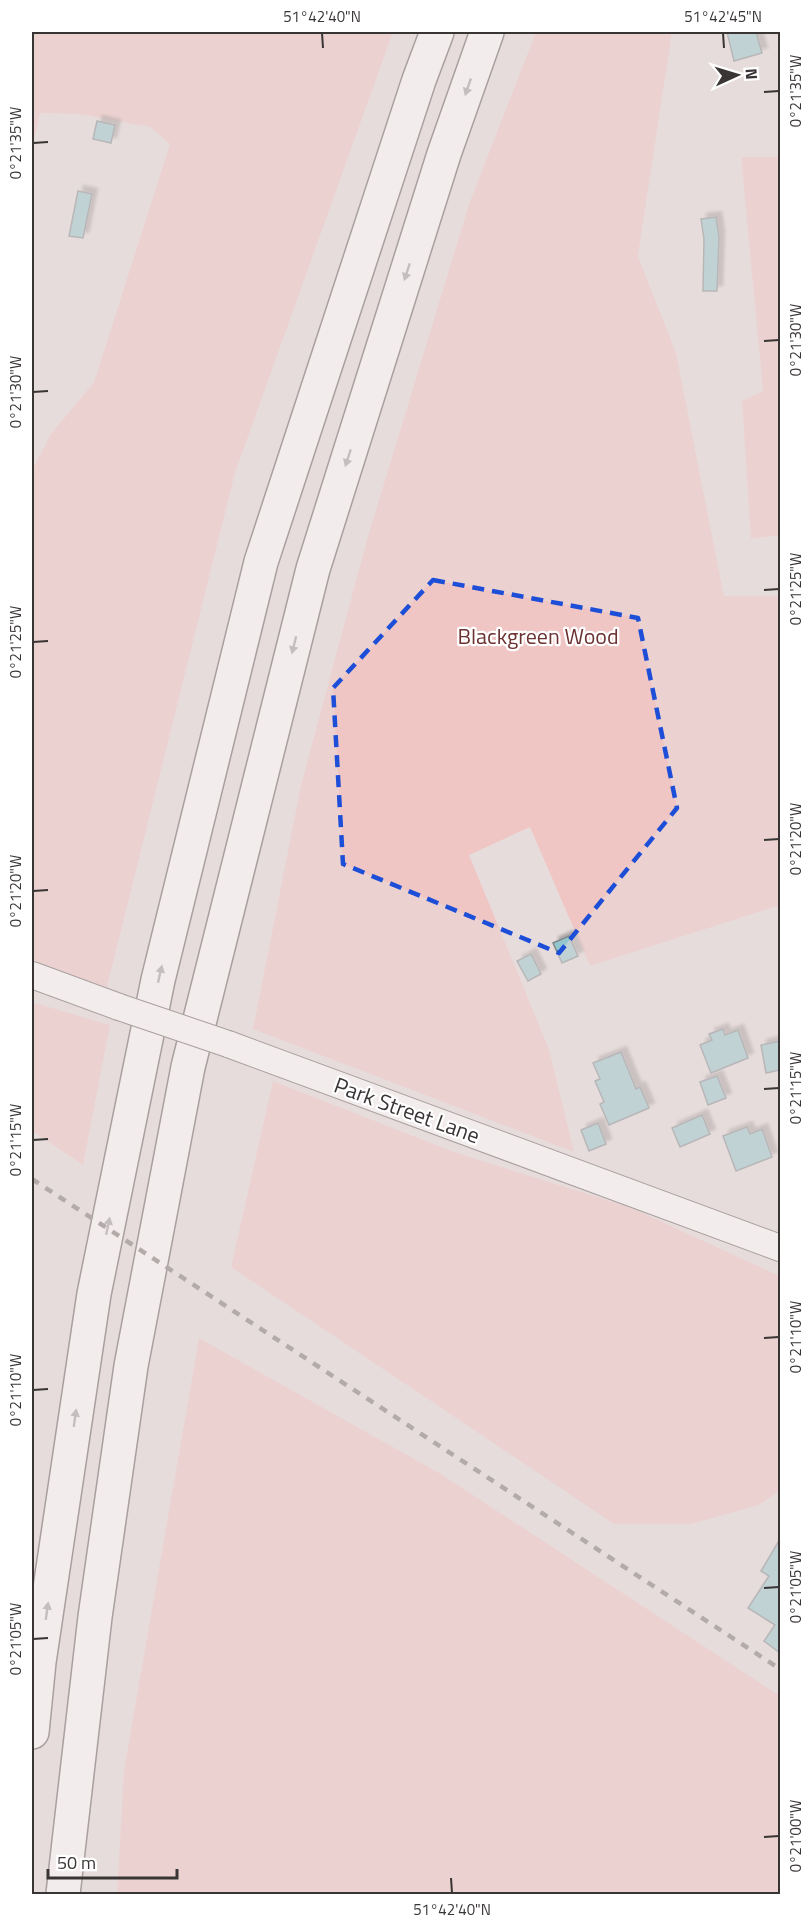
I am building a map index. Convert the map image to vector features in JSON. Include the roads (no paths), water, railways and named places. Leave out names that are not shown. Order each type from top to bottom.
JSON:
[{"type":"highway","points":[[32,1732],[39,1662],[94,1294],[158,980],[261,562],[418,80],[436,32]]},
{"type":"highway","points":[[63,1894],[95,1617],[131,1366],[188,1067],[313,569],[444,154],[487,32]]},
{"type":"street","name":"Park Street Lane","points":[[32,975],[228,1044],[780,1248]]},
{"type":"railway","points":[[32,1179],[780,1669]]},
{"type":"park label","name":"Blackgreen Wood","points":[[538,636]]}]
